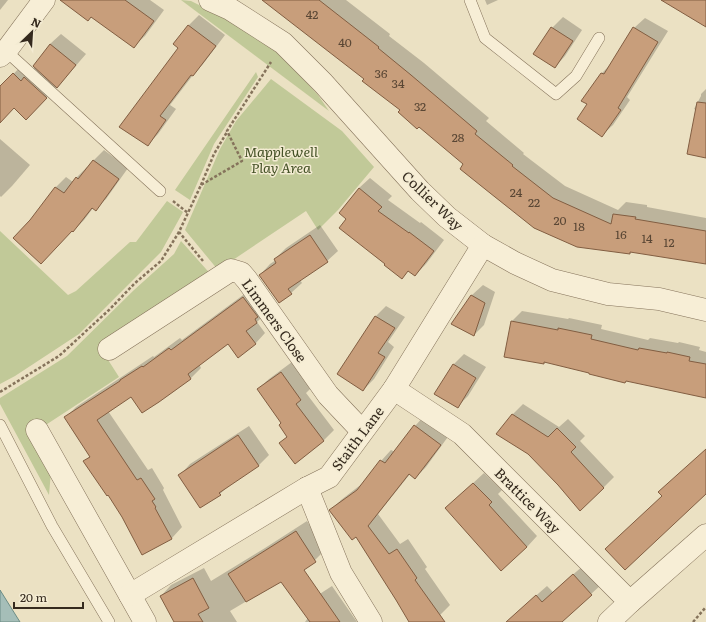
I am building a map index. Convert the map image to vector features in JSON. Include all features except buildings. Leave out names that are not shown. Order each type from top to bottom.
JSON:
[{"type":"street","points":[[3,53],[44,0]]},
{"type":"street","name":"Collier Way","points":[[210,0],[230,9],[283,43],[322,83],[420,191],[447,217],[483,245],[515,263],[552,280],[608,294],[659,299],[706,310]]},
{"type":"street","name":"Staith Lane","points":[[130,595],[308,488],[329,477],[394,389],[483,245]]},
{"type":"street","name":"Limmers Close","points":[[109,348],[231,270],[240,273],[247,280],[328,395],[362,431]]},
{"type":"street","name":"Brattice Way","points":[[394,389],[462,434],[630,602]]},
{"type":"street","points":[[37,430],[145,622]]},
{"type":"street","points":[[308,488],[341,573],[371,622]]},
{"type":"street","points":[[609,622],[706,535]]},
{"type":"lane","points":[[470,0],[485,38],[556,94],[576,76],[599,38]]},
{"type":"lane","points":[[3,53],[160,191]]},
{"type":"lane","points":[[0,425],[52,526],[109,622]]},
{"type":"path","points":[[0,392],[58,356],[109,310],[135,283],[162,260],[179,232],[214,154],[283,43]]},
{"type":"path","points":[[201,185],[242,161],[227,131]]},
{"type":"path","points":[[179,232],[218,279]]},
{"type":"path","points":[[694,622],[706,607]]},
{"type":"green space","points":[[181,0],[191,1],[261,39],[282,56],[318,95],[329,111]]},
{"type":"green space","points":[[256,72],[258,77],[214,144],[190,200],[175,190]]},
{"type":"green space","name":"Mapplewell Play Area","points":[[271,79],[342,131],[374,167],[338,210],[318,230],[306,211],[218,270],[185,230],[220,149],[236,121]]},
{"type":"green space","points":[[167,201],[183,212],[161,252],[79,334],[15,376],[0,384],[0,231],[68,295],[76,291],[130,242],[136,242]]},
{"type":"green space","points":[[181,241],[214,278],[103,352],[119,377],[38,430],[52,460],[49,495],[0,404],[0,398],[67,356],[134,290],[174,254]]},
{"type":"water","points":[[0,590],[20,622],[0,622]]}]
